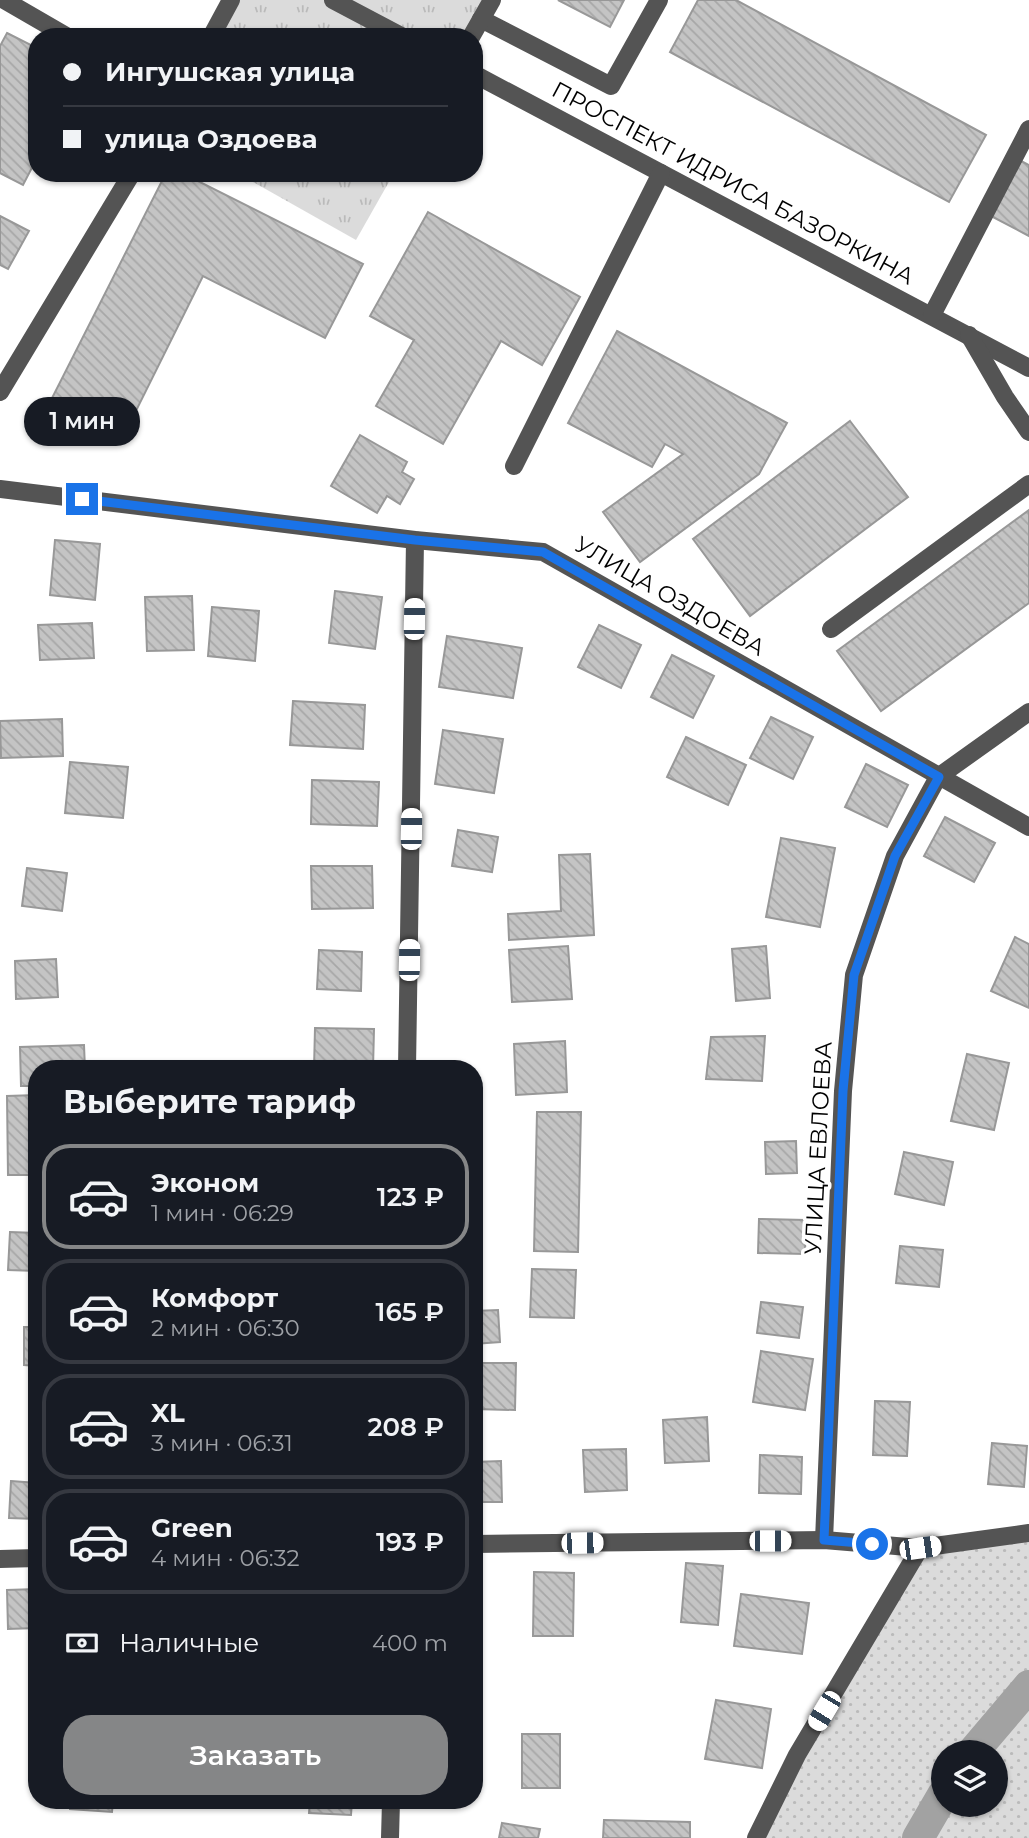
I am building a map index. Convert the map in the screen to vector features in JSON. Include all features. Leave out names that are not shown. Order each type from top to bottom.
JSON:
[{"type":"street","points":[[4,0],[52,28]]},
{"type":"street","points":[[216,28],[231,0]]},
{"type":"street","points":[[333,0],[386,28]]},
{"type":"street","points":[[476,28],[492,0]]},
{"type":"street","points":[[481,19],[611,86],[659,0]]},
{"type":"street","name":"ПРОСПЕКТ ИДРИСА БАЗОРКИНА","points":[[483,79],[1029,368]]},
{"type":"street","points":[[932,315],[1029,129]]},
{"type":"street","points":[[513,466],[661,173]]},
{"type":"street","points":[[0,392],[127,182]]},
{"type":"street","points":[[969,335],[1029,432]]},
{"type":"street","points":[[831,629],[1029,484]]},
{"type":"street","name":"УЛИЦА ОЗДОЕВА","points":[[0,489],[415,540],[543,552],[1029,827]]},
{"type":"street","points":[[407,1060],[415,540]]},
{"type":"street","points":[[939,777],[1029,712]]},
{"type":"street","name":"УЛИЦА ЕВЛОЕВА","points":[[824,1540],[843,1091],[854,975],[895,856],[939,777]]},
{"type":"street","points":[[483,1544],[824,1540],[920,1548],[1029,1533]]},
{"type":"street","points":[[756,1838],[797,1755],[920,1548]]},
{"type":"street","points":[[0,1559],[28,1558]]},
{"type":"street","points":[[390,1838],[391,1809]]},
{"type":"green space","points":[[231,0],[492,0],[476,28],[216,28]]},
{"type":"green space","points":[[253,182],[389,182],[356,240]]},
{"type":"green space","points":[[1029,1533],[1029,1838],[756,1838],[920,1548]]},
{"type":"building","points":[[558,0],[624,0],[610,27]]},
{"type":"building","points":[[698,0],[736,0],[986,135],[949,202],[670,52]]},
{"type":"building","points":[[7,33],[28,44],[28,175],[23,185],[0,173],[0,46]]},
{"type":"building","points":[[1021,161],[1029,165],[1029,236],[991,216]]},
{"type":"building","points":[[161,182],[200,182],[363,264],[325,338],[203,276],[121,441],[49,404]]},
{"type":"building","points":[[428,212],[580,297],[542,365],[501,341],[443,444],[376,406],[414,340],[370,316]]},
{"type":"building","points":[[0,216],[29,231],[8,269],[0,265]]},
{"type":"building","points":[[617,331],[787,423],[759,474],[640,562],[603,512],[683,454],[665,444],[652,467],[568,423]]},
{"type":"building","points":[[850,421],[908,497],[750,616],[693,539]]},
{"type":"building","points":[[360,435],[407,462],[402,472],[414,479],[400,504],[387,496],[377,513],[331,486]]},
{"type":"building","points":[[1029,510],[1029,603],[881,711],[837,651]]},
{"type":"building","points":[[55,540],[100,544],[95,600],[50,595]]},
{"type":"building","points":[[335,591],[382,597],[375,649],[329,643]]},
{"type":"building","points":[[192,596],[194,650],[147,651],[145,597]]},
{"type":"building","points":[[212,607],[259,611],[255,661],[208,656]]},
{"type":"building","points":[[92,623],[94,658],[40,660],[38,625]]},
{"type":"building","points":[[599,625],[641,645],[621,688],[578,667]]},
{"type":"building","points":[[447,636],[522,648],[513,698],[439,687]]},
{"type":"building","points":[[672,655],[714,676],[693,718],[651,697]]},
{"type":"building","points":[[293,701],[365,705],[363,749],[290,745]]},
{"type":"building","points":[[771,717],[813,737],[793,779],[750,758]]},
{"type":"building","points":[[62,719],[63,756],[1,758],[0,721]]},
{"type":"building","points":[[443,730],[503,739],[494,793],[435,784]]},
{"type":"building","points":[[686,737],[746,765],[728,805],[667,777]]},
{"type":"building","points":[[70,762],[128,767],[123,818],[65,813]]},
{"type":"building","points":[[866,764],[908,785],[887,827],[845,807]]},
{"type":"building","points":[[312,780],[379,782],[377,826],[311,824]]},
{"type":"building","points":[[945,817],[995,843],[974,882],[924,856]]},
{"type":"building","points":[[458,830],[498,837],[492,872],[452,866]]},
{"type":"building","points":[[781,838],[835,848],[820,927],[766,917]]},
{"type":"building","points":[[590,854],[594,935],[509,940],[508,914],[561,911],[559,855]]},
{"type":"building","points":[[311,866],[372,866],[373,908],[312,909]]},
{"type":"building","points":[[27,868],[67,873],[62,911],[22,906]]},
{"type":"building","points":[[1015,937],[1029,944],[1029,1008],[991,991]]},
{"type":"building","points":[[568,946],[572,999],[512,1002],[509,950]]},
{"type":"building","points":[[766,946],[770,998],[736,1001],[732,949]]},
{"type":"building","points":[[319,950],[362,952],[361,991],[317,989]]},
{"type":"building","points":[[56,959],[58,997],[16,999],[15,961]]},
{"type":"building","points":[[315,1028],[374,1029],[373,1060],[314,1060]]},
{"type":"building","points":[[765,1036],[762,1081],[706,1079],[711,1037]]},
{"type":"building","points":[[565,1041],[567,1092],[516,1095],[514,1044]]},
{"type":"building","points":[[84,1045],[85,1060],[28,1060],[28,1086],[21,1086],[20,1047]]},
{"type":"building","points":[[967,1054],[1009,1063],[994,1130],[951,1121]]},
{"type":"building","points":[[28,1095],[28,1175],[8,1175],[7,1096]]},
{"type":"building","points":[[537,1112],[581,1112],[578,1252],[534,1251]]},
{"type":"building","points":[[796,1141],[797,1173],[766,1174],[765,1142]]},
{"type":"building","points":[[904,1152],[953,1162],[944,1205],[895,1194]]},
{"type":"building","points":[[759,1219],[806,1220],[805,1254],[758,1253]]},
{"type":"building","points":[[10,1232],[28,1233],[28,1271],[8,1270]]},
{"type":"building","points":[[900,1246],[943,1250],[939,1287],[896,1283]]},
{"type":"building","points":[[532,1269],[576,1270],[574,1318],[530,1317]]},
{"type":"building","points":[[761,1302],[803,1307],[799,1338],[757,1333]]},
{"type":"building","points":[[498,1310],[500,1342],[483,1343],[483,1311]]},
{"type":"building","points":[[24,1327],[28,1327],[28,1365],[24,1365]]},
{"type":"building","points":[[761,1351],[813,1359],[805,1410],[753,1402]]},
{"type":"building","points":[[483,1363],[516,1363],[515,1410],[483,1409]]},
{"type":"building","points":[[875,1401],[910,1402],[907,1456],[873,1455]]},
{"type":"building","points":[[707,1417],[709,1461],[665,1463],[663,1420]]},
{"type":"building","points":[[992,1443],[1027,1446],[1024,1487],[988,1484]]},
{"type":"building","points":[[626,1449],[627,1490],[585,1492],[583,1450]]},
{"type":"building","points":[[760,1455],[802,1457],[801,1494],[759,1493]]},
{"type":"building","points":[[501,1461],[502,1502],[483,1502],[483,1462]]},
{"type":"building","points":[[11,1481],[28,1482],[28,1519],[9,1518]]},
{"type":"building","points":[[686,1563],[723,1566],[718,1625],[681,1622]]},
{"type":"building","points":[[534,1572],[574,1573],[573,1636],[533,1636]]},
{"type":"building","points":[[28,1589],[28,1628],[8,1629],[7,1590]]},
{"type":"building","points":[[741,1594],[809,1603],[802,1654],[734,1646]]},
{"type":"building","points":[[716,1700],[771,1709],[762,1768],[705,1759]]},
{"type":"building","points":[[522,1734],[560,1734],[560,1788],[522,1788]]},
{"type":"building","points":[[70,1809],[112,1809],[112,1812]]},
{"type":"building","points":[[309,1809],[351,1809],[351,1815],[309,1813]]},
{"type":"building","points":[[604,1820],[690,1822],[690,1838],[603,1838]]},
{"type":"building","points":[[502,1823],[540,1829],[538,1838],[499,1838]]},
{"type":"waterway","points":[[983,1740],[1029,1686]]},
{"type":"waterway","points":[[918,1838],[931,1816]]},
{"type":"route","points":[[82,499],[415,540],[543,552],[939,777],[895,856],[854,975],[843,1091],[824,1540],[872,1544]]}]
